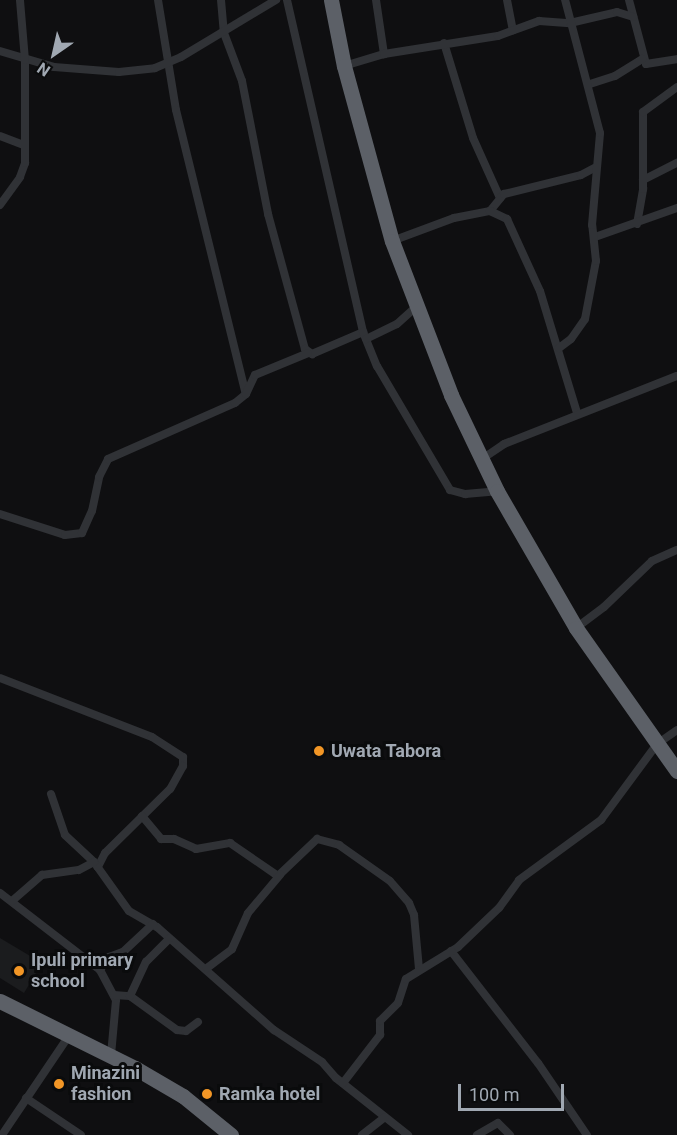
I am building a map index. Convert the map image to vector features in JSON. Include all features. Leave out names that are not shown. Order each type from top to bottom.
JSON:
[{"type":"highway","points":[[332,0],[344,66],[392,241],[451,395],[497,491],[576,628],[677,771]]},
{"type":"highway","points":[[0,1001],[111,1054],[183,1096],[231,1135]]},
{"type":"street","points":[[0,205],[20,177],[24,145],[25,60],[20,0]]},
{"type":"street","points":[[158,0],[167,64],[246,394]]},
{"type":"street","points":[[221,0],[224,33],[242,81],[268,214],[308,353]]},
{"type":"street","points":[[0,51],[54,67],[119,72],[167,64],[224,33],[276,0]]},
{"type":"street","points":[[287,0],[364,336],[388,387],[446,486],[453,492],[465,494],[497,491]]},
{"type":"street","points":[[376,0],[384,54]]},
{"type":"street","points":[[507,0],[513,30]]},
{"type":"street","points":[[559,348],[571,339],[585,319],[596,261],[592,225],[594,168],[600,124],[565,0]]},
{"type":"street","points":[[628,0],[642,59],[652,65],[677,59]]},
{"type":"street","points":[[344,66],[384,54],[513,30],[539,21],[570,23],[617,12],[633,17]]},
{"type":"street","points":[[444,43],[473,138],[500,198]]},
{"type":"street","points":[[590,84],[615,76],[642,59]]},
{"type":"street","points":[[637,224],[643,180],[643,112],[677,87]]},
{"type":"street","points":[[0,136],[24,145]]},
{"type":"street","points":[[643,180],[677,164]]},
{"type":"street","points":[[490,211],[500,198],[594,168]]},
{"type":"street","points":[[595,237],[677,208]]},
{"type":"street","points":[[392,241],[432,224],[490,211],[507,219],[536,279],[559,348],[577,413]]},
{"type":"street","points":[[0,514],[65,535],[82,533],[107,460],[220,411],[246,394],[255,375],[308,353],[397,324],[416,307]]},
{"type":"street","points":[[482,459],[504,444],[577,413],[677,376]]},
{"type":"street","points":[[576,628],[604,607],[652,561],[677,550]]},
{"type":"street","points":[[0,678],[124,725],[179,752],[183,760],[182,769],[164,796],[96,864],[79,870],[42,875],[12,901]]},
{"type":"street","points":[[343,1083],[380,1035],[380,1021],[398,1003],[406,979],[451,951],[499,908],[519,880],[602,819],[657,744],[677,730]]},
{"type":"street","points":[[51,794],[64,835],[96,864],[129,911],[153,924],[207,968],[274,1030],[322,1062],[343,1083],[408,1135]]},
{"type":"street","points":[[142,816],[161,839],[174,839],[196,849],[230,843],[280,875]]},
{"type":"street","points":[[207,968],[232,949],[248,913],[280,875],[317,839],[329,841],[354,854],[390,881],[412,907],[419,969]]},
{"type":"street","points":[[0,893],[100,970],[114,995],[111,1054]]},
{"type":"street","points":[[100,970],[110,955],[123,952],[153,924]]},
{"type":"street","points":[[130,996],[146,962],[169,939]]},
{"type":"street","points":[[451,951],[538,1063],[587,1135]]},
{"type":"street","points":[[114,995],[130,996],[177,1030],[186,1031],[198,1022]]},
{"type":"street","points":[[2,1135],[70,1034]]},
{"type":"street","points":[[26,1098],[81,1135]]},
{"type":"street","points":[[362,1135],[386,1117]]},
{"type":"street","points":[[477,1135],[494,1123],[510,1135]]},
{"type":"shaded area","name":"Ipuli primary school","points":[[0,938],[42,963],[24,993],[0,978]]},
{"type":"place","name":"Uwata Tabora","points":[[319,751]]},
{"type":"place","name":"Ipuli primary school","points":[[19,971]]},
{"type":"place","name":"Minazini fashion","points":[[59,1084]]},
{"type":"place","name":"Ramka hotel","points":[[207,1094]]}]
